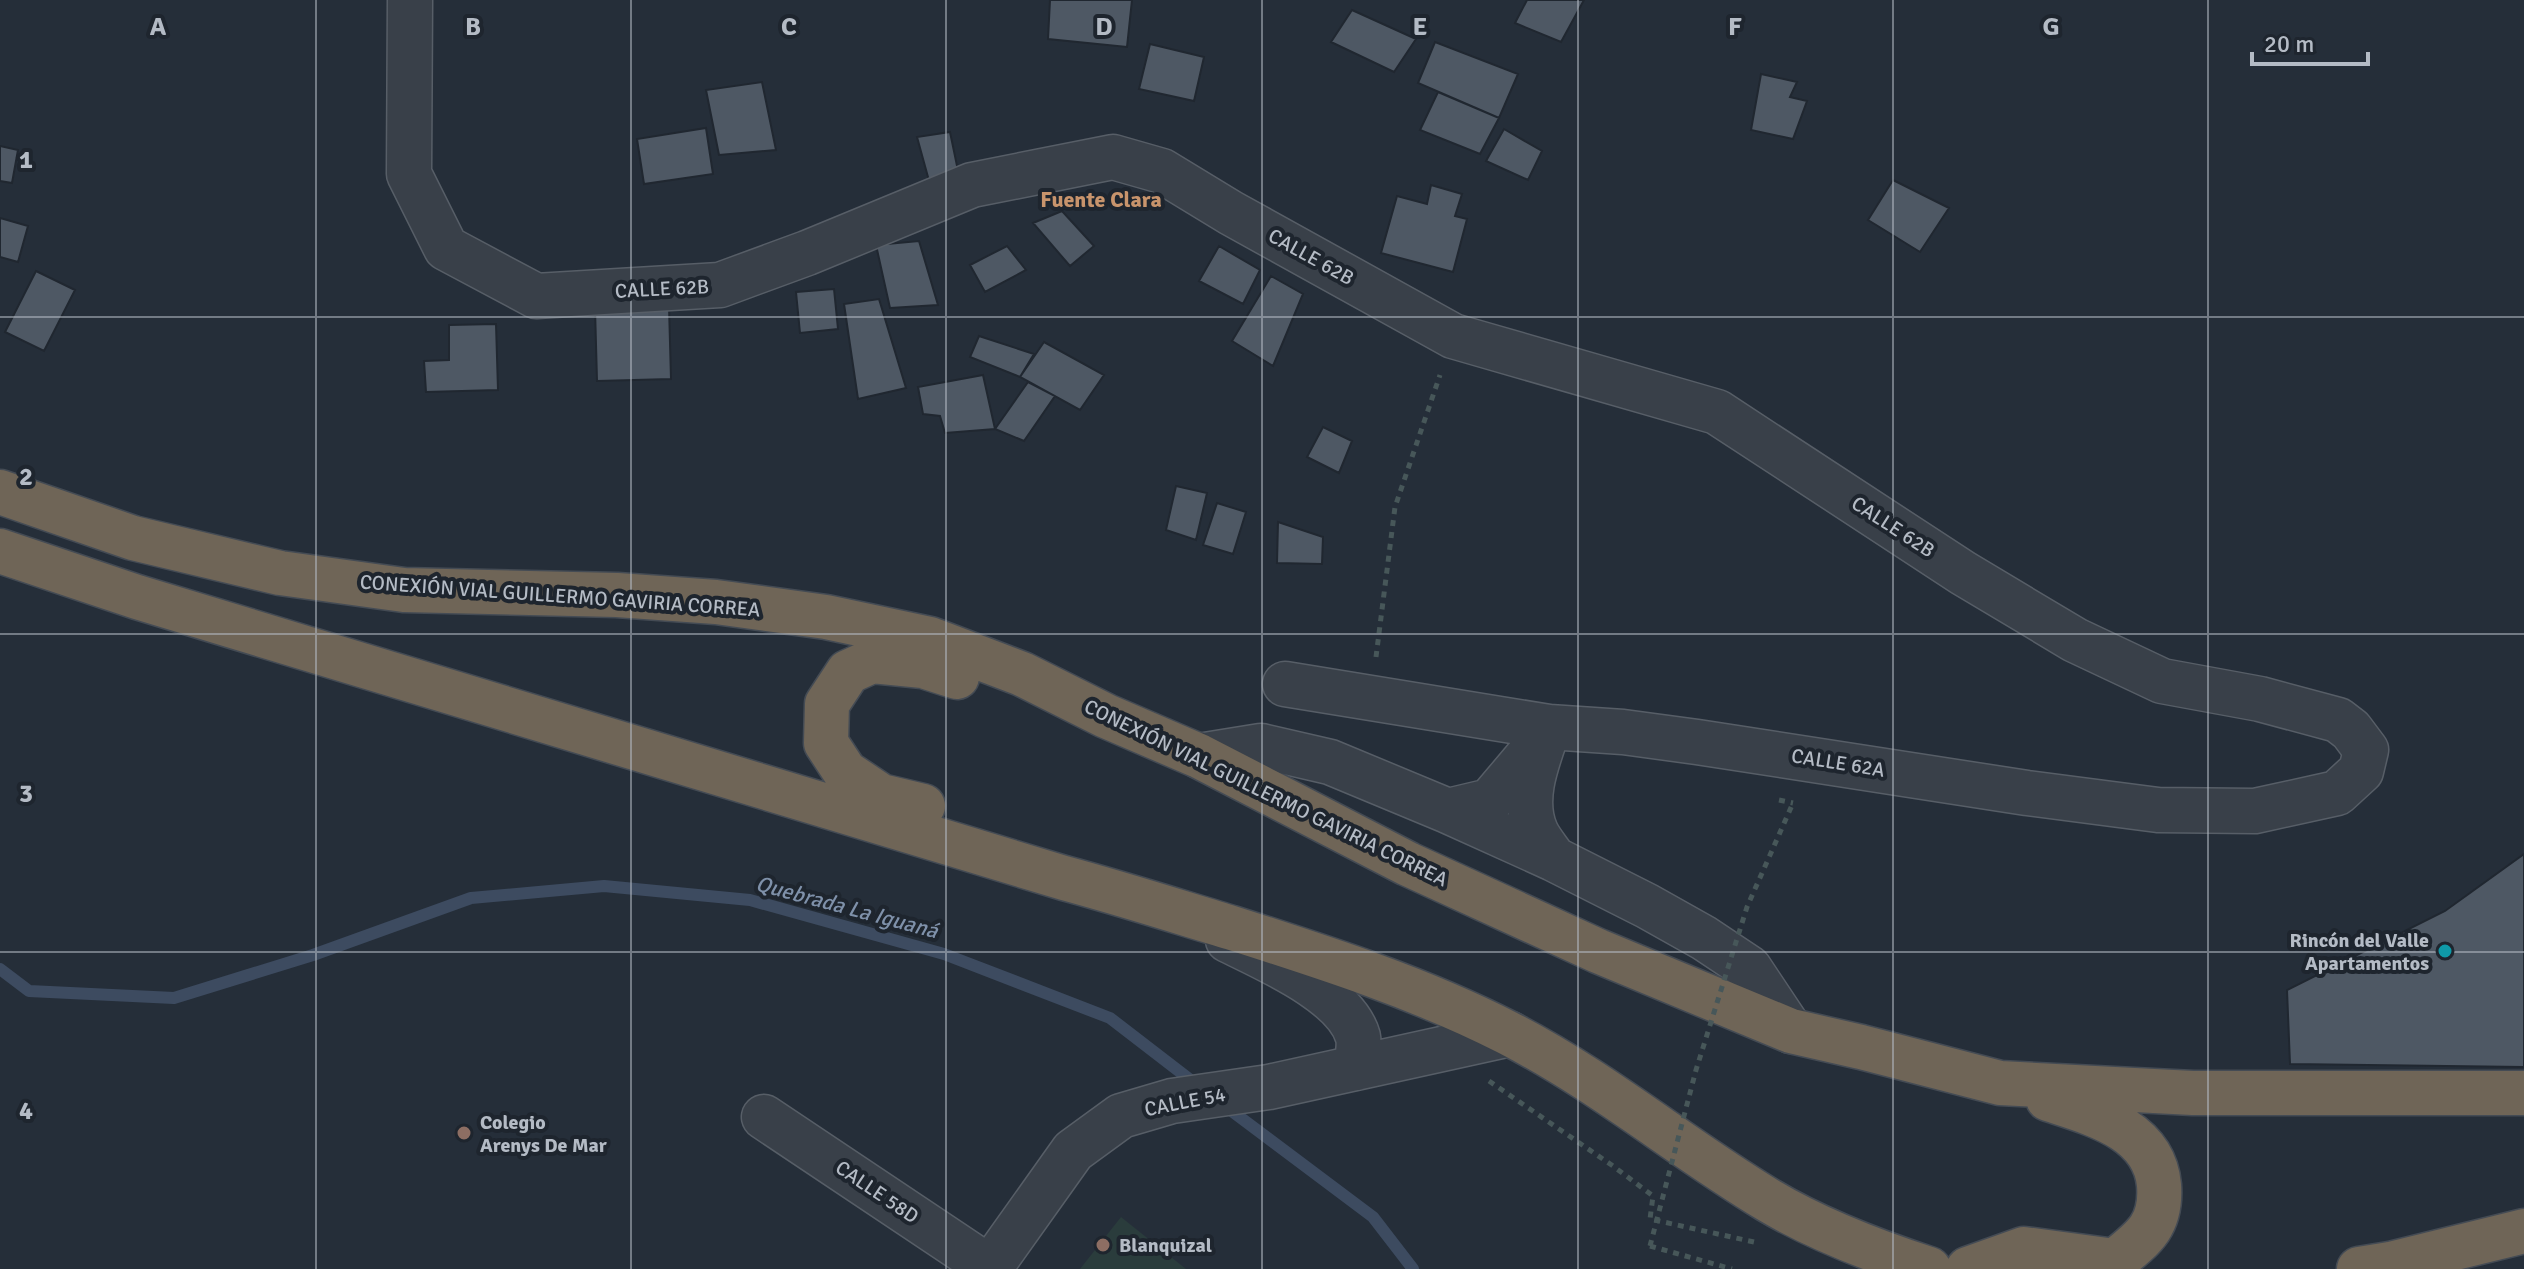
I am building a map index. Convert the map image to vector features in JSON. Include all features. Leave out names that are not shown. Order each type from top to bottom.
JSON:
[{"type":"highway","name":"CONEXIÓN VIAL GUILLERMO GAVIRIA CORREA","points":[[0,492],[133,538],[280,573],[404,590],[631,596],[716,602],[826,617],[930,639],[1022,674],[1106,716],[1199,756],[1408,864],[1598,951],[1791,1031],[2000,1083],[2193,1093],[2524,1093]]},
{"type":"highway","points":[[0,551],[137,597],[1341,962],[1427,995],[1510,1034],[1596,1085],[1768,1200],[1816,1226],[1885,1255],[1929,1269]]},
{"type":"highway","points":[[1064,878],[950,812],[881,796],[845,772],[826,743],[827,704],[848,672],[872,661],[923,666],[1041,704],[1106,716]]},
{"type":"highway","points":[[1968,1269],[2024,1249],[2115,1261],[2146,1236],[2160,1205],[2157,1168],[2140,1142],[2115,1124],[2095,1115],[2000,1083]]},
{"type":"highway","points":[[2359,1269],[2524,1231]]},
{"type":"street","name":"CALLE 62B","points":[[410,0],[409,174],[446,248],[536,296],[720,285],[972,185],[1113,157],[1162,171],[1231,213],[1453,336],[1717,412],[1963,573],[2075,640],[2162,681],[2260,699],[2338,720],[2351,730],[2366,750]]},
{"type":"street","name":"CALLE 62A","points":[[1285,684],[1549,727],[1623,732],[1697,742],[2158,810],[2255,811],[2337,793],[2361,771],[2366,750]]},
{"type":"street","points":[[1448,811],[1490,801],[1532,754],[1549,727]]},
{"type":"street","points":[[1549,727],[1537,762],[1529,803],[1536,832],[1554,859]]},
{"type":"street","points":[[1199,756],[1261,746],[1330,762],[1554,859],[1647,906],[1749,968],[1791,1031]]},
{"type":"street","points":[[1166,908],[1310,982],[1347,1015],[1358,1038],[1356,1068]]},
{"type":"street","name":"CALLE 54","points":[[989,1268],[1073,1151],[1121,1116],[1172,1101],[1269,1087],[1510,1034]]},
{"type":"street","name":"CALLE 58D","points":[[764,1117],[989,1268]]},
{"type":"path","points":[[1371,697],[1395,507],[1453,336]]},
{"type":"path","points":[[1732,1269],[1650,1246],[1696,1070],[1747,907],[1793,803]]},
{"type":"path","points":[[1487,1079],[1653,1196],[1650,1219],[1768,1245]]},
{"type":"shaded area","points":[[1121,1217],[1186,1269],[1080,1269]]},
{"type":"building","points":[[1050,0],[1132,0],[1127,47],[1048,39]]},
{"type":"building","points":[[1527,0],[1584,0],[1561,42],[1515,23]]},
{"type":"building","points":[[1352,10],[1416,39],[1394,72],[1331,42]]},
{"type":"building","points":[[1435,42],[1518,74],[1499,118],[1418,83]]},
{"type":"building","points":[[1150,44],[1204,57],[1194,101],[1139,89]]},
{"type":"building","points":[[1761,74],[1797,82],[1790,97],[1807,101],[1793,139],[1751,130]]},
{"type":"building","points":[[762,82],[776,150],[719,155],[706,90]]},
{"type":"building","points":[[1438,92],[1499,118],[1480,154],[1420,130]]},
{"type":"building","points":[[706,128],[713,174],[644,184],[637,139]]},
{"type":"building","points":[[1504,129],[1542,151],[1528,180],[1486,161]]},
{"type":"building","points":[[950,132],[961,185],[931,188],[917,137]]},
{"type":"building","points":[[0,146],[18,150],[12,183],[0,181]]},
{"type":"building","points":[[1893,180],[1949,208],[1920,252],[1868,220]]},
{"type":"building","points":[[1431,185],[1462,194],[1455,216],[1467,219],[1453,272],[1381,253],[1397,196],[1427,204]]},
{"type":"building","points":[[1062,211],[1094,246],[1070,266],[1033,223]]},
{"type":"building","points":[[0,218],[28,226],[18,262],[0,257]]},
{"type":"building","points":[[919,241],[938,305],[890,308],[876,245]]},
{"type":"building","points":[[1007,246],[1026,270],[985,292],[970,265]]},
{"type":"building","points":[[1219,246],[1260,270],[1243,304],[1199,281]]},
{"type":"building","points":[[36,271],[75,290],[44,351],[5,332]]},
{"type":"building","points":[[1271,276],[1303,294],[1273,366],[1232,341]]},
{"type":"building","points":[[834,289],[838,329],[800,333],[796,292]]},
{"type":"building","points":[[879,299],[906,388],[858,399],[844,304]]},
{"type":"building","points":[[669,306],[671,379],[597,381],[595,308]]},
{"type":"building","points":[[496,324],[498,390],[426,392],[424,361],[449,360],[449,325]]},
{"type":"building","points":[[979,336],[1034,354],[1020,377],[970,357]]},
{"type":"building","points":[[1044,342],[1104,375],[1080,410],[1020,377]]},
{"type":"building","points":[[983,375],[995,429],[945,433],[940,416],[923,414],[918,387]]},
{"type":"building","points":[[1028,382],[1055,396],[1024,441],[995,429]]},
{"type":"building","points":[[1323,427],[1352,441],[1339,473],[1307,457]]},
{"type":"building","points":[[1176,486],[1207,493],[1196,540],[1166,530]]},
{"type":"building","points":[[1217,503],[1246,512],[1233,554],[1203,545]]},
{"type":"building","points":[[1278,522],[1323,537],[1322,564],[1277,563]]},
{"type":"building","name":"Rincón del Valle Apartamentos","points":[[2524,854],[2524,1067],[2290,1064],[2287,990],[2445,911]]},
{"type":"waterway","name":"Quebrada La Iguaná","points":[[0,969],[29,991],[174,998],[313,955],[471,898],[604,886],[750,900],[944,954],[1110,1018],[1197,1085]]},
{"type":"waterway","name":"Quebrada La Iguaná","points":[[1225,1106],[1373,1217],[1413,1269]]},
{"type":"place","name":"Rincón del Valle Apartamentos","points":[[2445,951]]},
{"type":"place","name":"Colegio Arenys De Mar","points":[[464,1133]]},
{"type":"place","name":"Blanquizal","points":[[1103,1245]]},
{"type":"district","name":"Fuente Clara","points":[[1101,199]]}]
